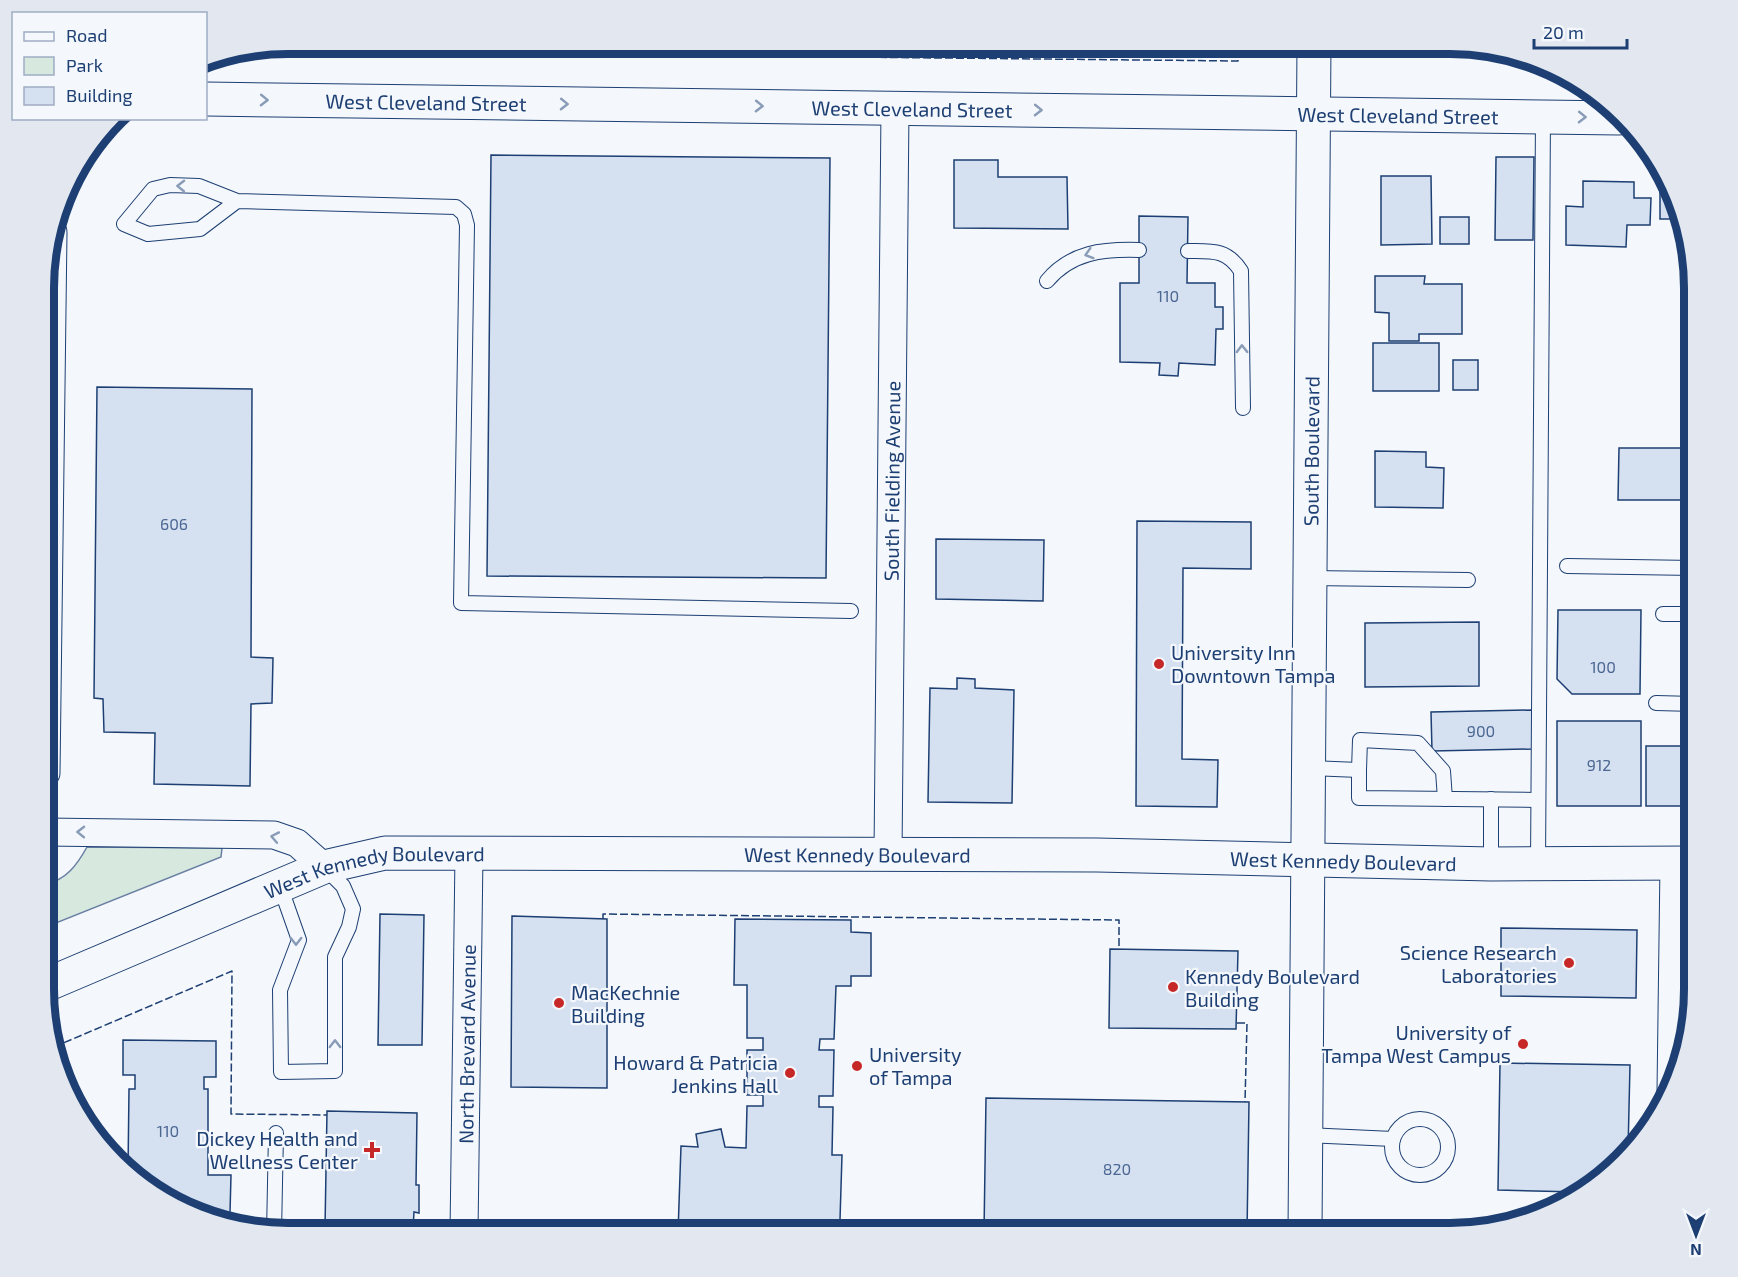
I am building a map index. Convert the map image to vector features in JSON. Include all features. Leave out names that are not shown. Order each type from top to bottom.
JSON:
[{"type":"main road","name":"South Boulevard","points":[[1305,1223],[1314,54]]},
{"type":"main road","name":"West Cleveland Street","points":[[207,99],[1611,118]]},
{"type":"main road","name":"West Kennedy Boulevard","points":[[54,982],[324,867],[386,853],[1097,855],[1491,864],[1684,863]]},
{"type":"street","name":"South Fielding Avenue","points":[[888,855],[895,108]]},
{"type":"street","points":[[54,832],[274,836],[297,843],[324,867]]},
{"type":"street","name":"North Brevard Avenue","points":[[464,1223],[469,854]]},
{"type":"street","points":[[1677,1047],[1684,863]]},
{"type":"lane","points":[[1538,864],[1543,117]]},
{"type":"lane","points":[[237,201],[200,229],[148,234],[124,224],[153,189],[170,185],[199,186],[237,201],[456,207],[464,214],[467,225],[461,603],[851,611]]},
{"type":"lane","points":[[1047,282],[1063,266],[1081,256],[1098,251],[1139,250]]},
{"type":"lane","points":[[1188,251],[1225,254],[1233,258],[1241,271],[1243,408]]},
{"type":"lane","points":[[1567,566],[1684,568]]},
{"type":"lane","points":[[1309,578],[1468,580]]},
{"type":"lane","points":[[1663,615],[1684,615]]},
{"type":"lane","points":[[1656,704],[1684,704]]},
{"type":"lane","points":[[1445,799],[1443,771],[1418,743],[1360,740],[1359,798],[1445,799],[1491,799],[1538,800]]},
{"type":"lane","points":[[1310,768],[1359,770]]},
{"type":"lane","points":[[1491,799],[1491,864]]},
{"type":"lane","points":[[280,886],[299,940],[280,990],[281,1072],[335,1071],[335,957],[349,927],[353,909],[343,886],[324,867]]},
{"type":"lane","points":[[1419,1113],[1435,1124],[1446,1137],[1447,1154],[1437,1168],[1421,1175],[1404,1170],[1394,1157],[1393,1139],[1402,1125],[1419,1113]]},
{"type":"lane","points":[[274,1222],[276,1133]]},
{"type":"lane","points":[[1306,1135],[1393,1139]]},
{"type":"green space","points":[[87,847],[222,848],[221,857],[54,924],[54,882],[70,871]]},
{"type":"building","points":[[491,155],[830,158],[826,578],[487,576]]},
{"type":"building","points":[[1496,157],[1534,157],[1533,240],[1495,240]]},
{"type":"building","points":[[954,160],[998,160],[998,177],[1067,177],[1068,229],[954,228]]},
{"type":"building","points":[[1381,176],[1431,176],[1432,244],[1381,245]]},
{"type":"building","points":[[1583,181],[1634,182],[1634,198],[1651,198],[1650,225],[1627,225],[1626,247],[1566,245],[1566,206],[1583,207]]},
{"type":"building","points":[[1660,184],[1674,219],[1660,219]]},
{"type":"building","points":[[1139,216],[1188,217],[1187,283],[1215,283],[1215,307],[1223,307],[1223,329],[1216,329],[1215,365],[1179,363],[1178,376],[1159,375],[1160,363],[1120,362],[1120,283],[1139,283]]},
{"type":"building","points":[[1440,217],[1469,217],[1469,244],[1440,244]]},
{"type":"building","points":[[1375,276],[1425,276],[1424,284],[1462,284],[1462,334],[1419,334],[1419,341],[1389,341],[1389,313],[1375,312]]},
{"type":"building","points":[[1373,343],[1439,343],[1439,391],[1373,391]]},
{"type":"building","points":[[1453,360],[1478,360],[1478,390],[1453,390]]},
{"type":"building","points":[[97,387],[252,389],[251,657],[273,658],[272,703],[251,704],[250,786],[154,784],[155,733],[104,732],[103,699],[94,698]]},
{"type":"building","points":[[1619,448],[1684,448],[1684,500],[1618,500]]},
{"type":"building","points":[[1375,451],[1426,452],[1426,467],[1444,468],[1443,508],[1375,507]]},
{"type":"building","name":"University Inn Downtown Tampa","points":[[1137,521],[1251,522],[1251,569],[1183,568],[1182,759],[1218,760],[1217,807],[1136,806]]},
{"type":"building","points":[[936,539],[1044,540],[1043,601],[936,599]]},
{"type":"building","points":[[1558,610],[1641,610],[1640,694],[1572,694],[1557,679]]},
{"type":"building","points":[[1479,622],[1479,686],[1365,687],[1365,623]]},
{"type":"building","points":[[957,678],[975,679],[975,688],[1014,690],[1012,803],[928,802],[930,688],[957,689]]},
{"type":"building","points":[[1532,710],[1532,749],[1432,751],[1431,712]]},
{"type":"building","points":[[1557,721],[1641,721],[1641,806],[1557,806]]},
{"type":"building","points":[[1646,746],[1684,746],[1684,806],[1646,806]]},
{"type":"building","points":[[380,914],[424,915],[422,1045],[378,1045]]},
{"type":"building","name":"MacKechnie Building","points":[[512,916],[607,919],[607,1088],[511,1087]]},
{"type":"building","name":"Howard & Patricia Jenkins Hall","points":[[735,919],[851,920],[851,932],[871,933],[871,976],[851,976],[851,986],[836,986],[834,1039],[820,1039],[819,1050],[834,1050],[833,1096],[819,1096],[819,1107],[833,1107],[832,1155],[842,1155],[840,1220],[856,1221],[856,1223],[678,1223],[681,1146],[698,1147],[696,1134],[721,1129],[725,1147],[746,1148],[747,1106],[763,1106],[763,1095],[747,1095],[747,1050],[763,1050],[763,1038],[747,1038],[747,985],[734,985]]},
{"type":"building","name":"Science Research Laboratories","points":[[1501,928],[1637,930],[1636,998],[1501,996]]},
{"type":"building","name":"Kennedy Boulevard Building","points":[[1110,949],[1238,951],[1236,1029],[1109,1028]]},
{"type":"building","points":[[123,1040],[216,1041],[216,1077],[204,1077],[204,1089],[208,1089],[208,1175],[231,1175],[230,1213],[213,1211],[184,1199],[145,1175],[128,1160],[129,1089],[135,1089],[135,1075],[123,1075]]},
{"type":"building","points":[[1500,1063],[1630,1065],[1628,1141],[1616,1155],[1593,1175],[1567,1192],[1498,1190]]},
{"type":"building","points":[[986,1098],[1249,1102],[1247,1223],[984,1223]]},
{"type":"building","name":"Dickey Health and Wellness Center","points":[[327,1111],[417,1113],[416,1185],[419,1185],[419,1213],[414,1212],[413,1223],[325,1223]]},
{"type":"fence","points":[[548,54],[1238,61],[1238,54]]},
{"type":"fence","points":[[1379,54],[1379,56],[1492,57]]},
{"type":"fence","points":[[603,919],[603,914],[1119,920],[1119,949]]},
{"type":"fence","points":[[60,1044],[232,971],[231,1114],[327,1115]]},
{"type":"fence","points":[[1237,1023],[1247,1023],[1245,1102]]},
{"type":"place","name":"University Inn Downtown Tampa","points":[[1159,664]]},
{"type":"place","name":"Science Research Laboratories","points":[[1569,963]]},
{"type":"place","name":"Kennedy Boulevard Building","points":[[1173,987]]},
{"type":"place","name":"MacKechnie Building","points":[[559,1003]]},
{"type":"place","name":"University of Tampa West Campus","points":[[1523,1044]]},
{"type":"place","name":"University of Tampa","points":[[857,1066]]},
{"type":"place","name":"Howard & Patricia Jenkins Hall","points":[[790,1073]]},
{"type":"place","name":"Dickey Health and Wellness Center","points":[[372,1150]]}]
